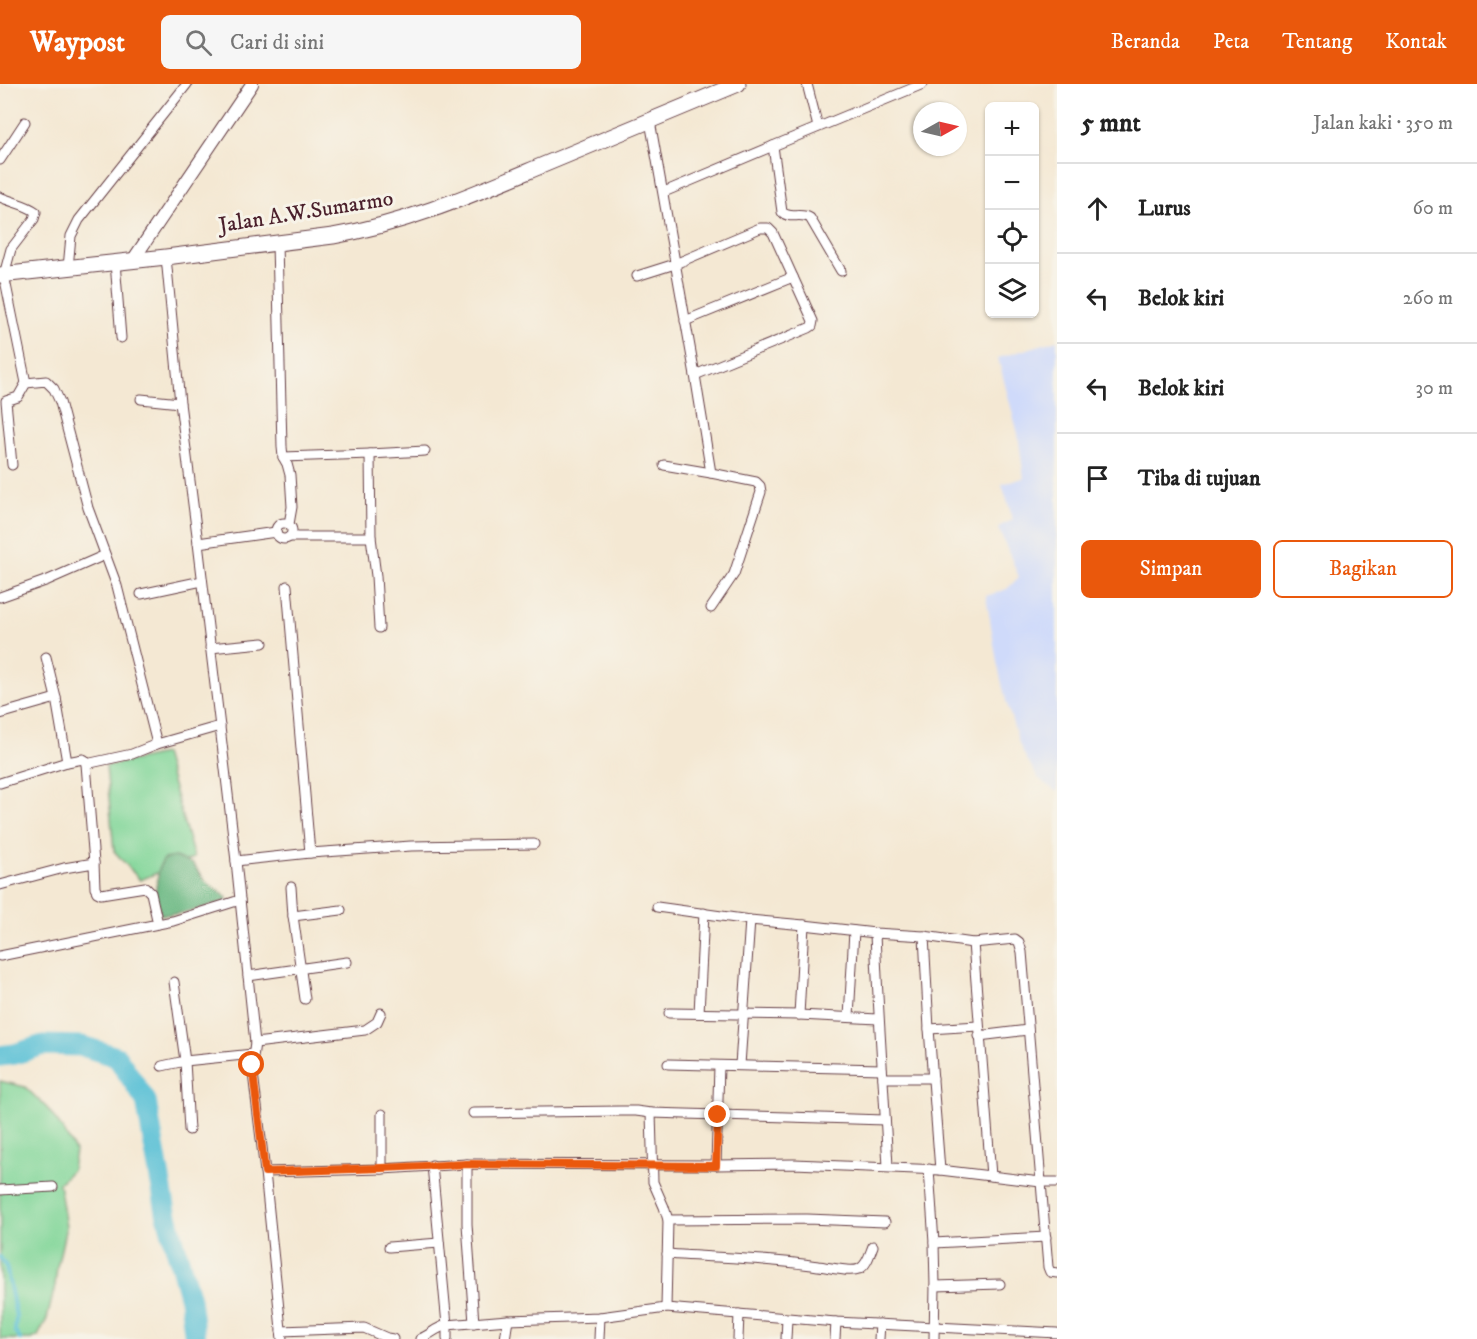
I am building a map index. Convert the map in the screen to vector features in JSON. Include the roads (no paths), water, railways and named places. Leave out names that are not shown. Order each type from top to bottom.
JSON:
[{"type":"main road","name":"Jalan A.W.Sumarmo","points":[[2,275],[351,233],[408,218],[462,199],[738,84]]},
{"type":"street","points":[[68,268],[71,236],[80,220],[186,84]]},
{"type":"street","points":[[133,260],[252,84]]},
{"type":"street","points":[[807,84],[818,127]]},
{"type":"street","points":[[664,192],[923,84]]},
{"type":"street","points":[[650,121],[711,473]]},
{"type":"street","points":[[0,160],[25,122]]},
{"type":"street","points":[[773,146],[782,212],[789,216],[803,215],[810,218],[841,271]]},
{"type":"street","points":[[0,197],[36,212],[34,219],[11,249],[2,275],[26,383],[18,397],[3,402],[12,465]]},
{"type":"street","points":[[637,276],[675,264],[760,228],[768,228],[773,233],[812,317],[812,326],[695,375]]},
{"type":"street","points":[[277,243],[283,457],[290,474],[292,507],[289,524],[292,531],[289,537]]},
{"type":"street","points":[[166,257],[180,404],[237,861],[255,1043],[252,1065],[282,1335],[364,1328],[393,1339]]},
{"type":"street","points":[[115,262],[121,338]]},
{"type":"street","points":[[686,321],[793,277]]},
{"type":"street","points":[[26,383],[46,381],[54,390],[65,417],[88,508],[117,586],[157,744]]},
{"type":"street","points":[[141,399],[180,404]]},
{"type":"street","points":[[283,457],[425,451]]},
{"type":"street","points":[[370,454],[371,537],[379,628]]},
{"type":"street","points":[[664,465],[756,482],[760,486],[761,492],[734,574],[711,608]]},
{"type":"street","points":[[289,524],[281,523],[276,528],[279,538],[371,537]]},
{"type":"street","points":[[198,543],[276,532]]},
{"type":"street","points":[[0,597],[48,580],[105,555]]},
{"type":"street","points":[[141,594],[202,581]]},
{"type":"street","points":[[287,586],[310,853]]},
{"type":"street","points":[[210,648],[263,643]]},
{"type":"street","points":[[46,657],[67,762]]},
{"type":"street","points":[[0,714],[56,698]]},
{"type":"street","points":[[86,764],[132,754],[157,744],[220,726]]},
{"type":"street","points":[[0,783],[67,762],[85,760],[95,888],[101,894],[145,887],[151,893],[158,924]]},
{"type":"street","points":[[237,861],[411,846],[534,844]]},
{"type":"street","points":[[0,885],[64,867],[94,863]]},
{"type":"street","points":[[291,887],[293,916],[306,999]]},
{"type":"street","points":[[0,956],[173,921],[240,900]]},
{"type":"street","points":[[657,907],[750,920],[924,936],[973,943],[1015,939],[1019,942],[1022,952],[1048,1270],[1057,1273]]},
{"type":"street","points":[[293,916],[341,910]]},
{"type":"street","points":[[699,1013],[704,913]]},
{"type":"street","points":[[740,1065],[750,920]]},
{"type":"street","points":[[799,1015],[804,925]]},
{"type":"street","points":[[849,1017],[854,931]]},
{"type":"street","points":[[875,933],[888,1167]]},
{"type":"street","points":[[924,936],[940,1170]]},
{"type":"street","points":[[973,943],[991,1176]]},
{"type":"street","points":[[248,976],[347,962]]},
{"type":"street","points":[[174,982],[185,1061],[189,1130]]},
{"type":"street","points":[[255,1043],[365,1030],[377,1022],[381,1013]]},
{"type":"street","points":[[669,1013],[878,1019]]},
{"type":"street","points":[[929,1029],[1028,1030]]},
{"type":"street","points":[[162,1066],[185,1061],[254,1054]]},
{"type":"street","points":[[668,1064],[740,1065],[933,1078]]},
{"type":"street","points":[[716,1166],[719,1065]]},
{"type":"street","points":[[473,1113],[636,1111],[885,1120]]},
{"type":"street","points":[[382,1113],[382,1168]]},
{"type":"street","points":[[651,1113],[653,1182],[668,1220],[666,1308]]},
{"type":"street","points":[[265,1172],[467,1164],[716,1166],[794,1164],[929,1169],[1057,1182]]},
{"type":"street","points":[[467,1164],[467,1224],[474,1323]]},
{"type":"street","points":[[432,1165],[447,1339]]},
{"type":"street","points":[[929,1169],[935,1286],[934,1339]]},
{"type":"street","points":[[0,1190],[53,1187]]},
{"type":"street","points":[[668,1220],[885,1222]]},
{"type":"street","points":[[933,1243],[1046,1237]]},
{"type":"street","points":[[389,1247],[439,1243]]},
{"type":"street","points":[[667,1254],[855,1270],[865,1264],[873,1246]]},
{"type":"street","points":[[935,1286],[1000,1284]]},
{"type":"street","points":[[420,1339],[447,1324],[600,1317],[666,1308],[787,1319],[934,1326],[983,1334],[1057,1333]]},
{"type":"street","points":[[738,1339],[740,1314]]},
{"type":"street","points":[[599,1339],[600,1317]]},
{"type":"street","points":[[786,1339],[787,1319]]},
{"type":"street","points":[[505,1339],[508,1320]]},
{"type":"street","points":[[835,1339],[836,1322]]},
{"type":"street","points":[[879,1339],[880,1324]]},
{"type":"street","points":[[364,1328],[371,1339]]},
{"type":"waterway","points":[[0,1056],[43,1045],[82,1046],[117,1057],[146,1101],[166,1212],[190,1299],[195,1339]]},
{"type":"waterway","points":[[0,1257],[6,1266],[16,1316],[15,1332],[20,1339]]}]
